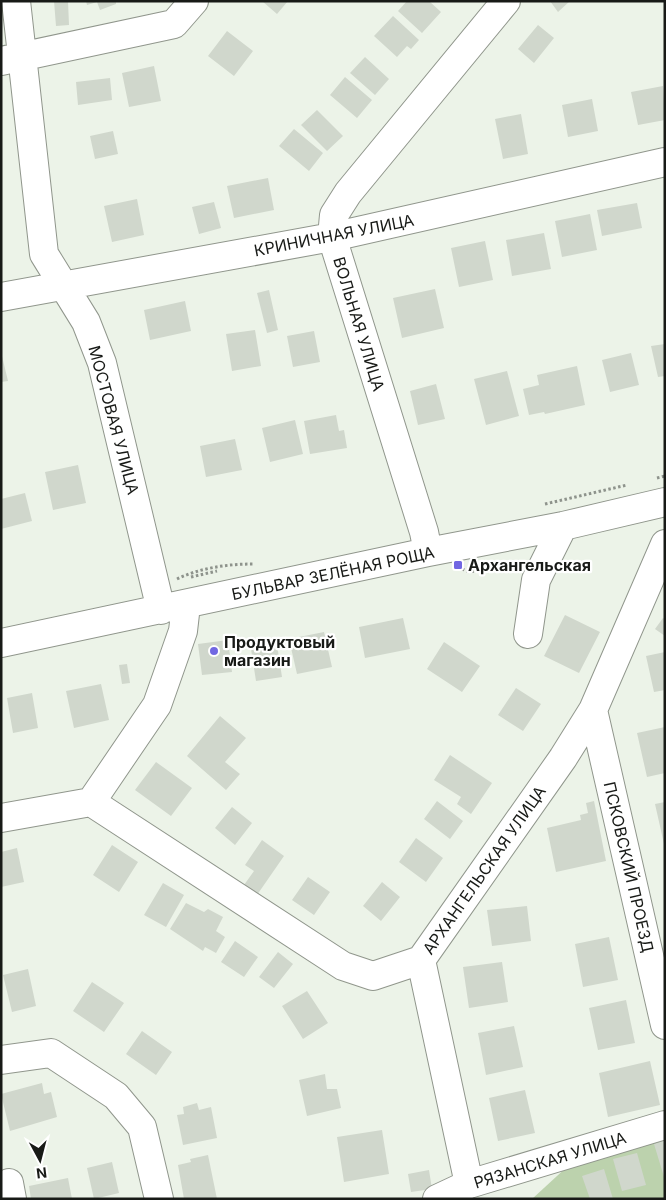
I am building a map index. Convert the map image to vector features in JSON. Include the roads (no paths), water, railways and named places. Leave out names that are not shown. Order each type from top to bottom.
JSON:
[{"type":"street","name":"МОСТОВАЯ УЛИЦА","points":[[16,1],[11,59],[44,254],[86,322],[102,363],[173,608]]},
{"type":"street","points":[[11,59],[174,24],[194,1]]},
{"type":"street","name":"ВОЛЬНАЯ УЛИЦА","points":[[428,552],[421,522],[332,237],[334,215],[348,194],[506,1]]},
{"type":"street","name":"КРИНИЧНАЯ УЛИЦА","points":[[1,298],[332,237],[665,162]]},
{"type":"street","name":"БУЛЬВАР ЗЕЛЁНАЯ РОЩА","points":[[1,643],[173,608],[428,552],[563,526],[665,502]]},
{"type":"street","points":[[528,634],[536,580],[563,526]]},
{"type":"street","name":"АРХАНГЕЛЬСКАЯ УЛИЦА","points":[[91,802],[343,966],[373,976],[421,960],[563,758],[593,710],[665,544]]},
{"type":"street","points":[[1,818],[91,802],[157,705],[183,631],[173,608]]},
{"type":"street","name":"ПСКОВСКИЙ ПРОЕЗД","points":[[593,710],[665,1025]]},
{"type":"street","points":[[421,960],[469,1184]]},
{"type":"street","points":[[1,1060],[51,1053],[116,1096],[142,1127],[159,1199]]},
{"type":"street","name":"РЯЗАНСКАЯ УЛИЦА","points":[[437,1199],[469,1184],[665,1125]]},
{"type":"place","name":"Архангельская","points":[[458,565]]},
{"type":"place","name":"Продуктовый магазин","points":[[214,651]]}]
